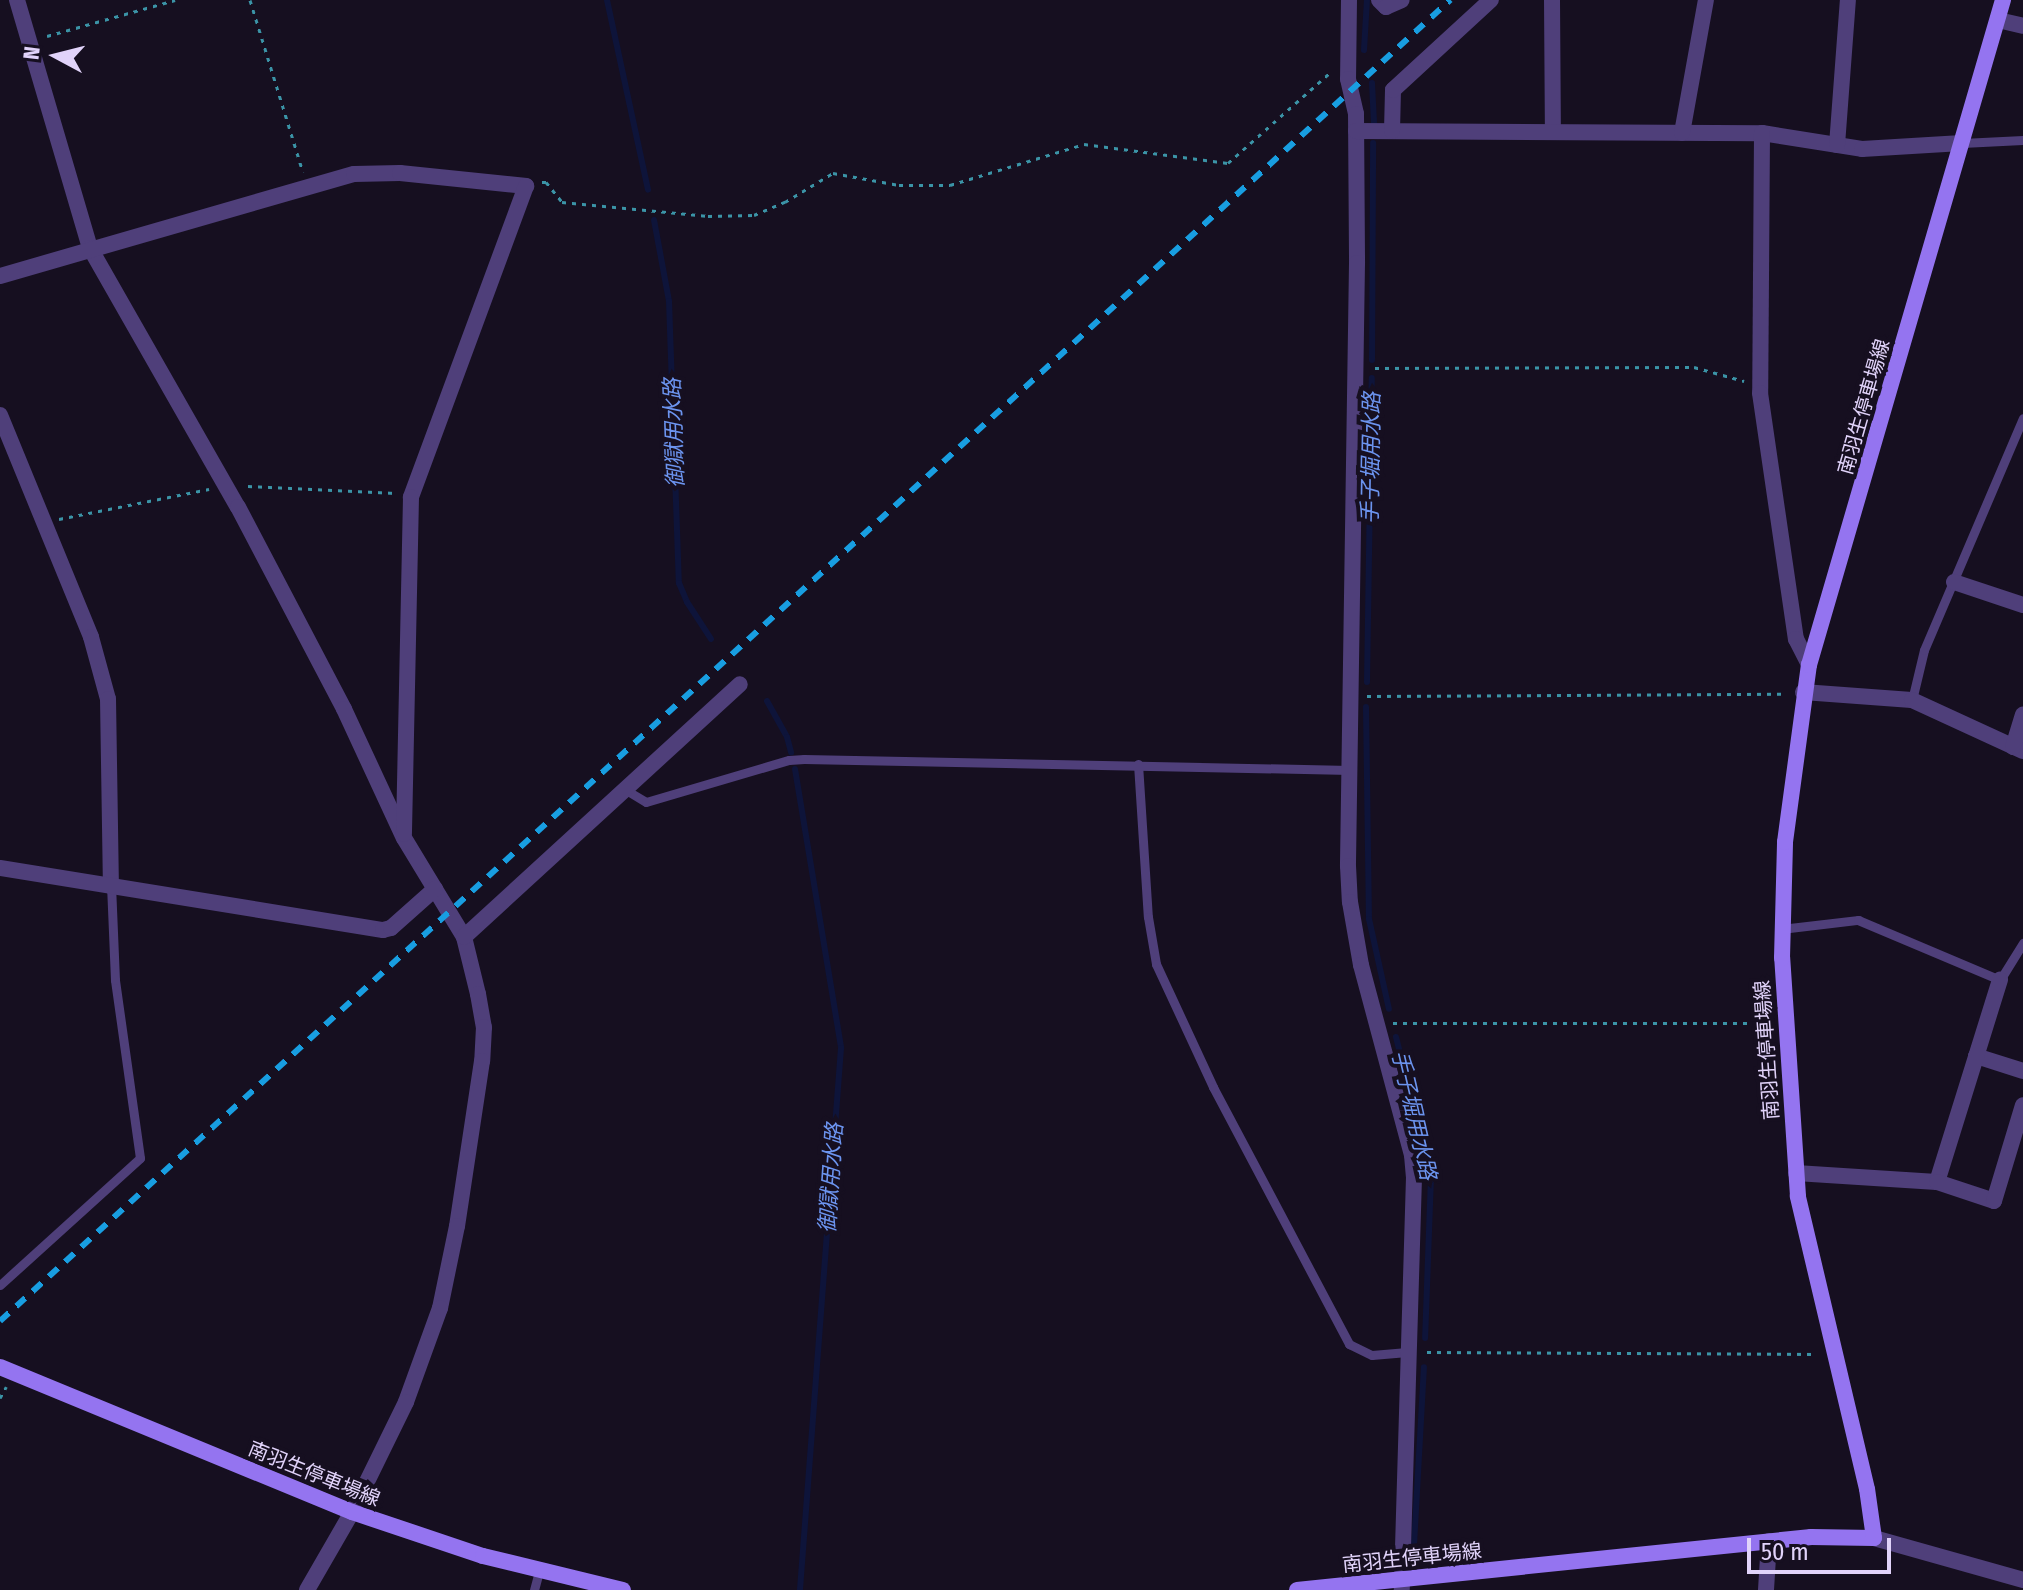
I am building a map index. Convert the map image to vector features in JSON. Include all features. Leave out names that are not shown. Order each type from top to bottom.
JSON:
[{"type":"main road","name":"南羽生停車場線","points":[[1297,1590],[1402,1585],[1826,1535],[1874,1538],[1873,1514],[1796,1173],[1781,929],[1785,842],[1809,665],[2003,0]]},
{"type":"main road","name":"南羽生停車場線","points":[[0,1367],[352,1512],[483,1556],[623,1590]]},
{"type":"street","points":[[17,0],[90,248],[226,485],[344,709],[404,838],[464,937],[484,1027],[457,1226],[427,1352],[352,1512],[307,1590]]},
{"type":"street","points":[[1349,0],[1348,56],[1356,131],[1357,368],[1350,902],[1361,965],[1412,1155],[1414,1177],[1402,1585]]},
{"type":"street","points":[[1379,0],[1386,7],[1402,0]]},
{"type":"street","points":[[1392,131],[1393,90],[1491,0]]},
{"type":"street","points":[[1552,0],[1553,132]]},
{"type":"street","points":[[1682,133],[1706,0]]},
{"type":"street","points":[[1837,145],[1848,0]]},
{"type":"street","points":[[1998,20],[2023,26]]},
{"type":"street","points":[[1356,131],[1762,133],[1862,149],[1962,143]]},
{"type":"street","points":[[1762,133],[1760,380],[1796,639],[1809,665]]},
{"type":"street","points":[[0,276],[354,174],[400,173],[526,186],[412,493],[404,838]]},
{"type":"street","points":[[0,415],[91,637],[108,699],[111,886]]},
{"type":"street","points":[[1954,582],[2023,605]]},
{"type":"street","points":[[464,937],[740,684]]},
{"type":"street","points":[[1803,692],[1912,700],[2018,749],[2023,715]]},
{"type":"street","points":[[0,868],[383,930],[391,928],[435,889]]},
{"type":"street","points":[[1937,1182],[2000,980]]},
{"type":"street","points":[[1976,1056],[2023,1071]]},
{"type":"street","points":[[1796,1173],[1937,1182],[1994,1201],[2023,1105]]},
{"type":"street","points":[[1874,1538],[2023,1580]]},
{"type":"street","points":[[1766,1590],[1769,1541]]},
{"type":"lane","points":[[1962,143],[2023,140]]},
{"type":"lane","points":[[1912,700],[1924,650],[2023,418]]},
{"type":"lane","points":[[626,790],[646,802],[789,760],[804,759],[1350,770]]},
{"type":"lane","points":[[1138,764],[1147,902],[1156,964],[1206,1074],[1349,1344],[1372,1355],[1410,1352]]},
{"type":"lane","points":[[0,1285],[140,1158],[115,980],[111,886]]},
{"type":"lane","points":[[1781,929],[1858,920],[2000,980],[2023,943]]},
{"type":"lane","points":[[534,1590],[540,1568]]},
{"type":"path","points":[[28,42],[175,0]]},
{"type":"path","points":[[250,0],[308,187]]},
{"type":"path","points":[[526,186],[546,182],[562,202],[724,216],[754,215],[785,202],[833,173],[899,185],[950,185],[1084,144],[1228,163],[1348,56]]},
{"type":"path","points":[[1357,368],[1694,367],[1731,380],[1760,380]]},
{"type":"path","points":[[44,522],[226,485],[412,493]]},
{"type":"path","points":[[1351,696],[1803,692]]},
{"type":"path","points":[[1378,1026],[1396,1022],[1785,1021]]},
{"type":"path","points":[[1410,1352],[1836,1354]]},
{"type":"waterway","name":"御獄用水路","points":[[607,0],[648,190]]},
{"type":"waterway","name":"手子堀用水路","points":[[1364,50],[1367,0]]},
{"type":"waterway","name":"手子堀用水路","points":[[1372,83],[1374,123]]},
{"type":"waterway","name":"手子堀用水路","points":[[1372,360],[1373,143]]},
{"type":"waterway","name":"御獄用水路","points":[[654,220],[669,301],[679,583],[687,602],[711,639]]},
{"type":"waterway","name":"手子堀用水路","points":[[1367,682],[1372,378]]},
{"type":"waterway","name":"御獄用水路","points":[[767,701],[787,737],[791,752]]},
{"type":"waterway","name":"手子堀用水路","points":[[1366,707],[1369,919],[1389,1009]]},
{"type":"waterway","name":"御獄用水路","points":[[795,769],[841,1048],[800,1590]]},
{"type":"waterway","name":"手子堀用水路","points":[[1396,1037],[1431,1177],[1425,1338]]},
{"type":"waterway","name":"手子堀用水路","points":[[1414,1545],[1424,1367]]},
{"type":"railway","points":[[0,1321],[1450,0]]}]
